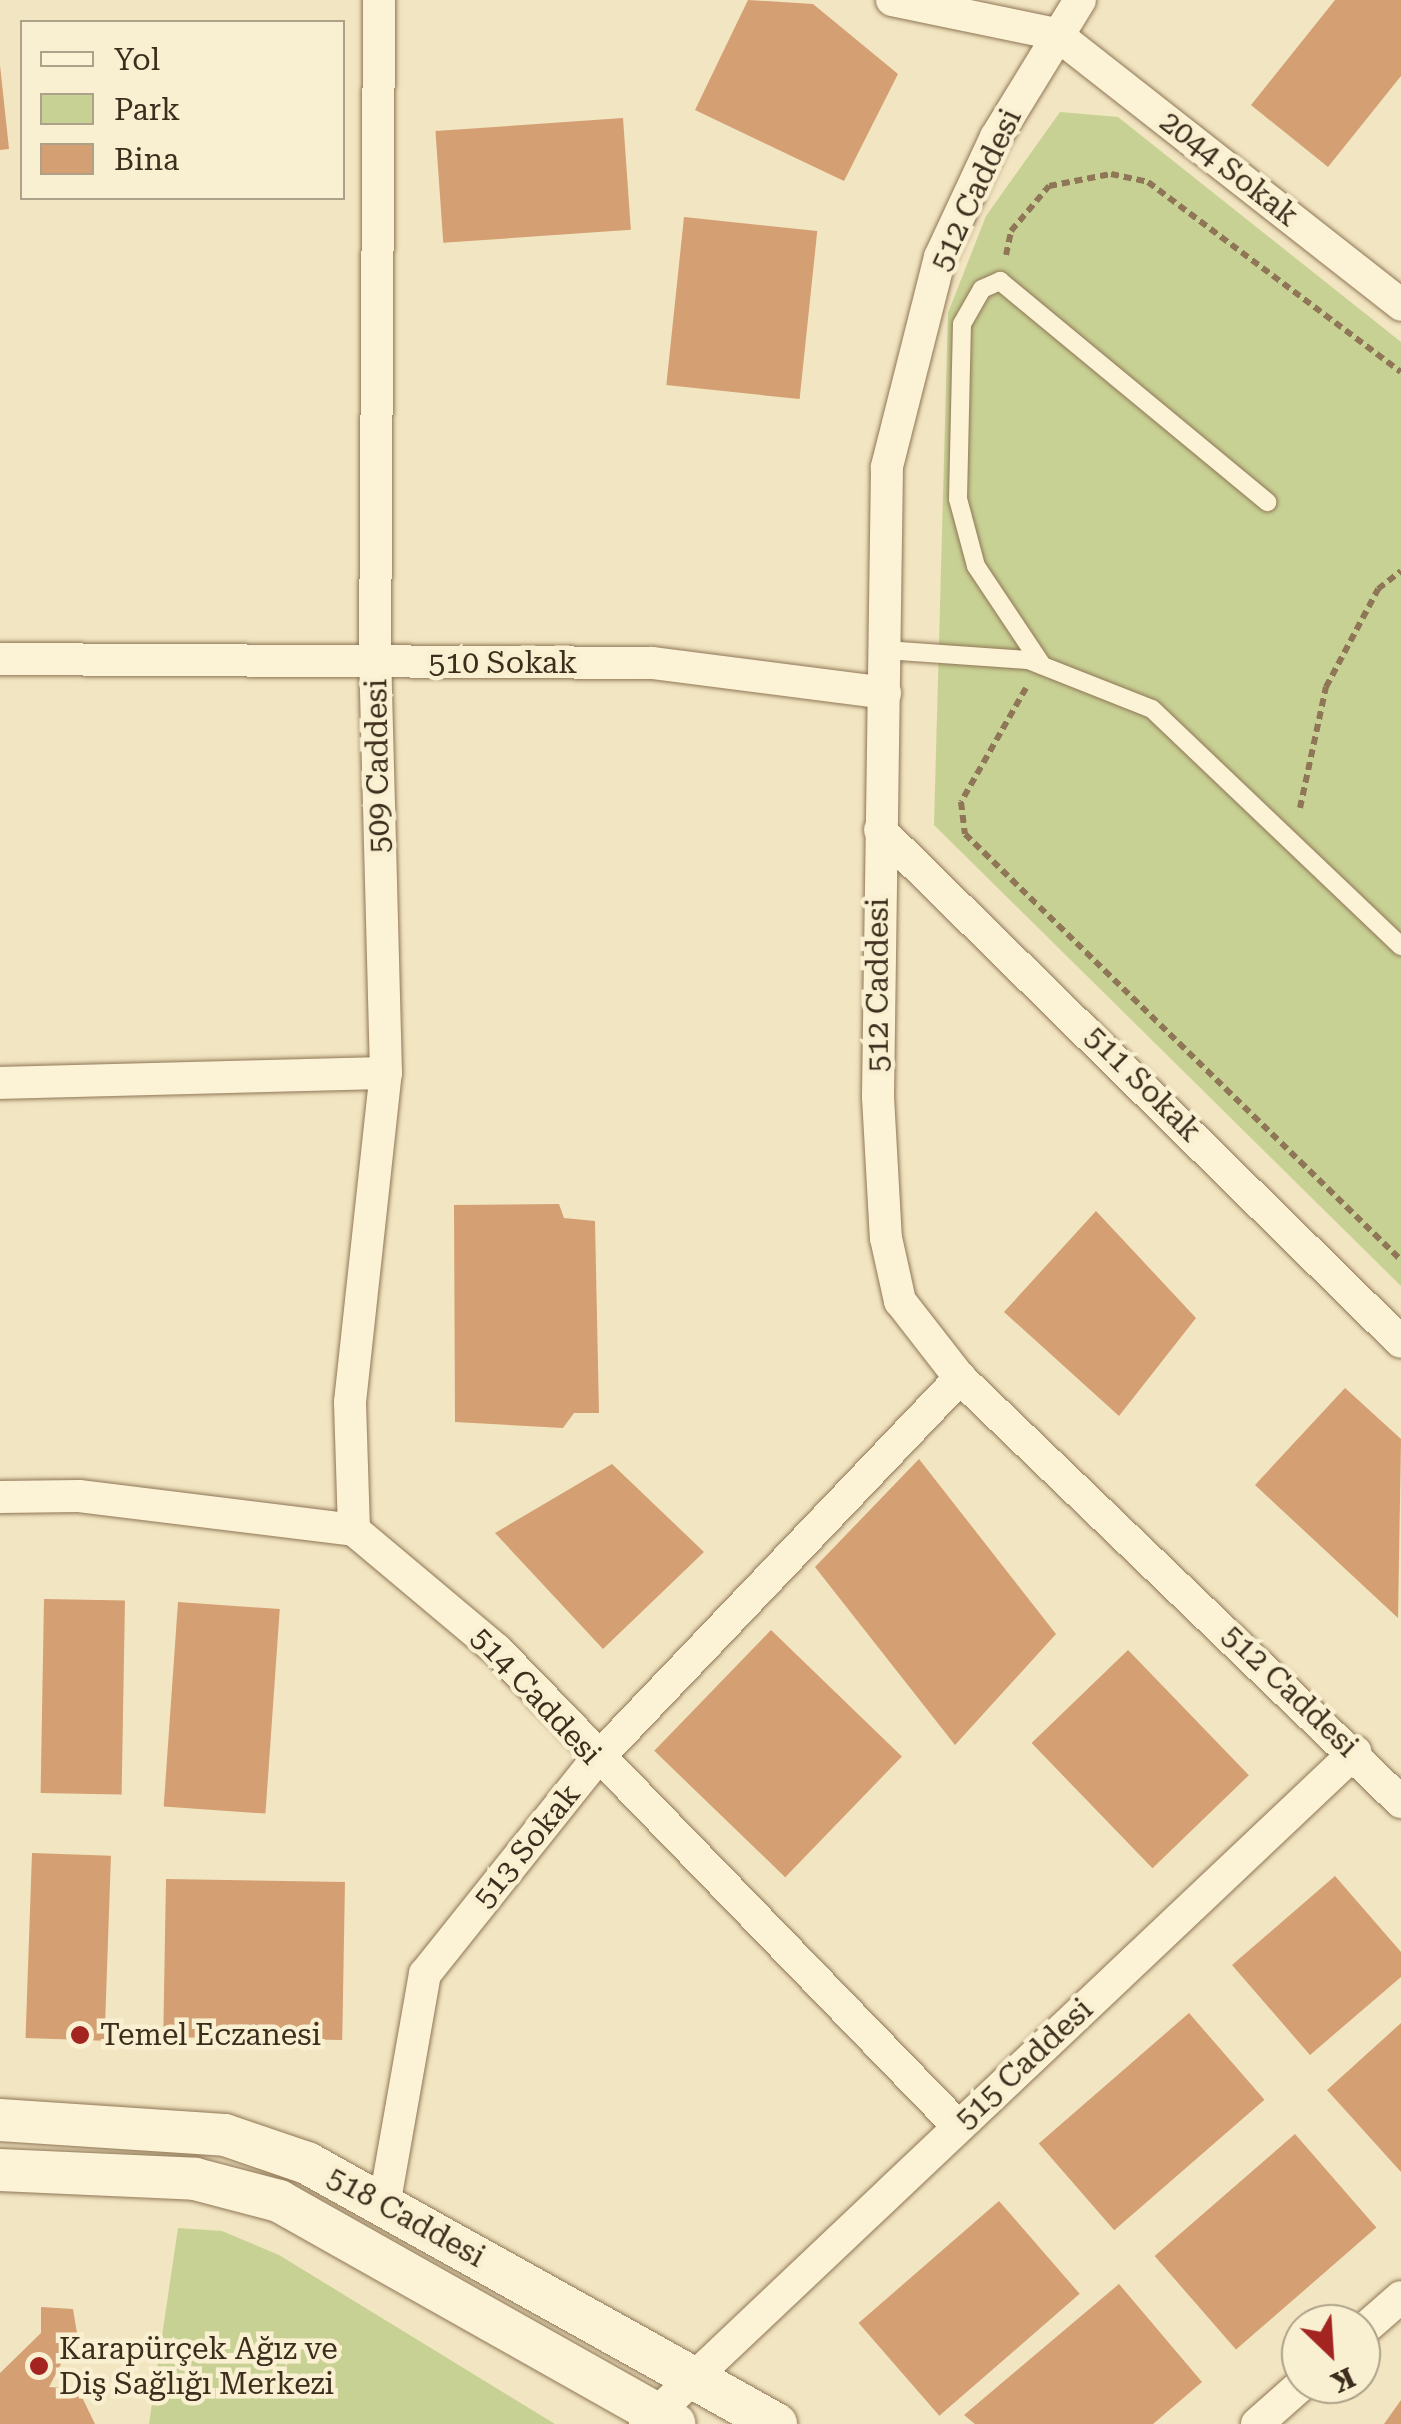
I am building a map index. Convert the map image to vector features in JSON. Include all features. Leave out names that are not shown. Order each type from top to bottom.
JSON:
[{"type":"street","name":"509 Caddesi","points":[[354,1530],[350,1402],[386,1073],[375,664],[379,0]]},
{"type":"street","points":[[892,0],[1056,34]]},
{"type":"street","name":"512 Caddesi","points":[[1080,0],[1056,34],[940,257],[887,467],[880,830],[886,1238],[900,1301],[960,1378],[1355,1752],[1401,1802]]},
{"type":"street","name":"2044 Sokak","points":[[1056,34],[1401,305]]},
{"type":"street","name":"510 Sokak","points":[[0,659],[652,663],[885,692]]},
{"type":"street","name":"511 Sokak","points":[[880,830],[1401,1342]]},
{"type":"street","points":[[0,1083],[386,1073]]},
{"type":"street","name":"513 Sokak","points":[[384,2206],[425,1974],[596,1760],[960,1378]]},
{"type":"street","points":[[0,1497],[79,1496],[354,1530]]},
{"type":"street","name":"514 Caddesi","points":[[354,1530],[496,1648],[596,1760],[958,2126]]},
{"type":"street","name":"515 Caddesi","points":[[658,2420],[692,2375],[1355,1752]]},
{"type":"street","name":"518 Caddesi","points":[[0,2120],[225,2136],[306,2163],[776,2424]]},
{"type":"street","name":"518 Caddesi","points":[[0,2170],[196,2179],[266,2196],[658,2420]]},
{"type":"street","points":[[1381,2314],[1401,2297]]},
{"type":"street","points":[[1256,2424],[1281,2402]]},
{"type":"lane","points":[[1042,664],[976,566],[958,500],[962,324],[982,289],[1000,281],[1267,502]]},
{"type":"lane","points":[[885,650],[1042,664],[1152,709],[1401,946]]},
{"type":"path","points":[[1000,281],[1010,232],[1048,186],[1080,176],[1130,178],[1258,256],[1401,372]]},
{"type":"path","points":[[1299,849],[1326,687],[1378,589],[1401,571]]},
{"type":"path","points":[[1042,664],[961,802],[964,834],[1401,1260]]},
{"type":"green space","points":[[1060,112],[1118,117],[1401,342],[1401,1286],[934,825],[948,313],[986,216]]},
{"type":"green space","points":[[178,2228],[222,2231],[279,2255],[555,2424],[149,2424]]},
{"type":"building","points":[[748,0],[813,4],[898,74],[844,181],[695,110]]},
{"type":"building","points":[[1335,0],[1401,0],[1401,76],[1328,167],[1251,105]]},
{"type":"building","points":[[0,65],[9,149],[0,150]]},
{"type":"building","points":[[623,118],[631,230],[443,243],[435,131]]},
{"type":"building","points":[[684,217],[817,231],[800,399],[666,385]]},
{"type":"building","points":[[559,1204],[564,1218],[595,1221],[599,1413],[574,1413],[563,1428],[455,1422],[454,1205]]},
{"type":"building","points":[[1096,1211],[1196,1318],[1119,1416],[1004,1312]]},
{"type":"building","points":[[1345,1388],[1401,1439],[1398,1618],[1255,1485]]},
{"type":"building","points":[[919,1459],[1056,1634],[955,1745],[815,1567]]},
{"type":"building","points":[[612,1464],[704,1552],[603,1649],[495,1533]]},
{"type":"building","points":[[44,1599],[125,1600],[122,1794],[41,1793]]},
{"type":"building","points":[[178,1602],[280,1609],[265,1814],[164,1807]]},
{"type":"building","points":[[771,1630],[902,1756],[785,1877],[654,1751]]},
{"type":"building","points":[[1128,1650],[1249,1775],[1152,1868],[1032,1743]]},
{"type":"building","points":[[32,1853],[111,1856],[104,2041],[26,2038]]},
{"type":"building","points":[[1335,1876],[1401,1952],[1401,1977],[1310,2055],[1232,1965]]},
{"type":"building","points":[[166,1879],[345,1882],[342,2040],[163,2037]]},
{"type":"building","points":[[1189,2013],[1264,2100],[1114,2230],[1039,2144]]},
{"type":"building","points":[[1401,2023],[1401,2172],[1327,2090]]},
{"type":"building","points":[[1295,2134],[1376,2228],[1288,2304],[1281,2304],[1281,2310],[1236,2350],[1155,2256]]},
{"type":"building","points":[[999,2201],[1080,2294],[939,2416],[859,2323]]},
{"type":"building","points":[[1119,2284],[1202,2382],[1153,2424],[975,2424],[964,2415]]},
{"type":"building","name":"Karapürçek Ağız ve Diş Sağlığı Merkezi","points":[[41,2307],[73,2309],[77,2333],[49,2387],[78,2389],[95,2424],[0,2424],[0,2373],[41,2333]]},
{"type":"building","points":[[1401,2400],[1401,2424],[1384,2424]]},
{"type":"place","name":"Temel Eczanesi","points":[[80,2035]]},
{"type":"place","name":"Karapürçek Ağız ve Diş Sağlığı Merkezi","points":[[39,2366]]}]
